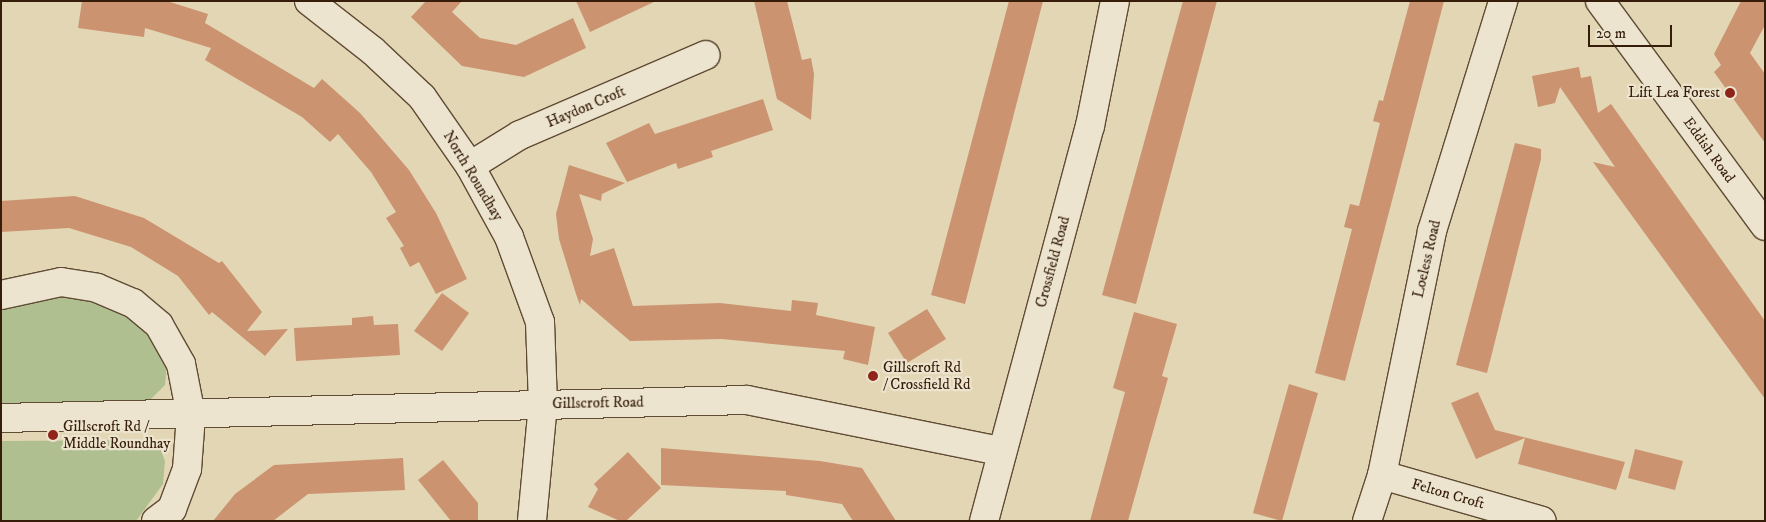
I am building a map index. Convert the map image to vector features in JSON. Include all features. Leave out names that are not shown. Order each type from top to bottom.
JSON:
[{"type":"street","name":"North Roundhay","points":[[309,1],[373,52],[422,97],[470,166],[509,237],[540,322],[543,404],[532,521]]},
{"type":"street","name":"Crossfield Road","points":[[984,521],[1001,451],[1090,126],[1115,1]]},
{"type":"street","name":"Loeless Road","points":[[1367,521],[1382,475],[1432,231],[1503,1]]},
{"type":"street","name":"Eddish Road","points":[[1600,1],[1765,226]]},
{"type":"street","name":"Haydon Croft","points":[[470,166],[520,135],[706,55]]},
{"type":"street","points":[[1,295],[61,282],[97,288],[133,303],[159,325],[181,364],[191,414],[187,469],[172,509],[156,521]]},
{"type":"street","name":"Gillscroft Road","points":[[1,418],[748,400],[1001,451]]},
{"type":"street","name":"Felton Croft","points":[[1382,475],[1542,521]]},
{"type":"green space","points":[[57,289],[102,298],[143,320],[167,363],[165,385],[150,400],[1,407],[1,310],[11,304]]},
{"type":"green space","points":[[157,440],[165,461],[163,484],[136,521],[1,521],[1,441]]},
{"type":"building","points":[[82,1],[167,1],[208,14],[205,23],[314,88],[322,79],[360,113],[409,170],[436,213],[467,279],[436,294],[419,262],[410,267],[400,248],[404,246],[386,218],[396,212],[371,172],[338,134],[330,142],[302,117],[205,60],[211,48],[145,28],[144,37],[78,28]]},
{"type":"building","points":[[426,1],[462,1],[452,12],[480,38],[516,45],[573,18],[586,48],[524,77],[462,66],[411,17]]},
{"type":"building","points":[[576,1],[656,1],[590,32]]},
{"type":"building","points":[[754,1],[787,1],[802,60],[811,58],[814,74],[811,120],[777,99]]},
{"type":"building","points":[[1009,1],[1043,1],[965,304],[931,295]]},
{"type":"building","points":[[1183,1],[1217,1],[1136,304],[1102,295]]},
{"type":"building","points":[[1410,1],[1444,1],[1345,381],[1315,373],[1352,229],[1344,227],[1350,204],[1359,206],[1380,123],[1373,121],[1379,100],[1383,101]]},
{"type":"building","points":[[1741,1],[1765,1],[1765,25],[1750,53],[1765,74],[1765,143],[1714,72],[1721,65],[1714,54]]},
{"type":"building","points":[[1579,67],[1581,78],[1591,76],[1598,113],[1611,104],[1765,321],[1765,399],[1593,162],[1615,167],[1560,87],[1555,103],[1538,107],[1532,76]]},
{"type":"building","points":[[763,99],[773,130],[711,151],[713,157],[678,169],[676,163],[627,182],[606,143],[649,123],[655,134]]},
{"type":"building","points":[[1515,143],[1541,149],[1541,159],[1487,373],[1456,365]]},
{"type":"building","points":[[569,165],[625,183],[602,194],[601,201],[579,194],[593,239],[590,256],[614,248],[633,306],[720,303],[791,311],[792,300],[818,303],[816,315],[875,327],[868,365],[843,359],[845,351],[722,339],[630,341],[581,299],[580,305],[576,294],[559,239],[556,214]]},
{"type":"building","points":[[75,196],[144,218],[219,263],[222,261],[262,312],[247,331],[288,329],[265,356],[212,312],[209,315],[178,276],[131,247],[69,228],[1,232],[1,201]]},
{"type":"building","points":[[442,293],[469,313],[442,351],[414,331]]},
{"type":"building","points":[[927,309],[946,339],[907,363],[888,333]]},
{"type":"building","points":[[1134,312],[1177,324],[1162,376],[1168,378],[1128,521],[1090,521],[1125,392],[1113,388]]},
{"type":"building","points":[[373,316],[374,325],[398,324],[400,355],[296,361],[294,328],[352,325],[352,318]]},
{"type":"building","points":[[1289,384],[1318,393],[1282,521],[1253,513]]},
{"type":"building","points":[[1478,392],[1495,430],[1625,462],[1616,490],[1518,464],[1525,438],[1476,459],[1451,403]]},
{"type":"building","points":[[661,448],[820,461],[862,468],[896,521],[853,521],[842,504],[786,495],[786,491],[661,485]]},
{"type":"building","points":[[1635,449],[1683,461],[1675,490],[1628,478]]},
{"type":"building","points":[[628,452],[661,488],[626,521],[620,521],[588,507],[598,489],[594,484]]},
{"type":"building","points":[[403,458],[405,490],[308,494],[273,521],[213,521],[235,494],[274,465]]},
{"type":"building","points":[[443,460],[478,503],[478,521],[451,521],[418,480]]},
{"type":"place","name":"Lift Lea Forest","points":[[1730,93]]},
{"type":"place","name":"Gillscroft Rd / Crossfield Rd","points":[[873,376]]},
{"type":"place","name":"Gillscroft Rd / Middle Roundhay","points":[[53,435]]}]
